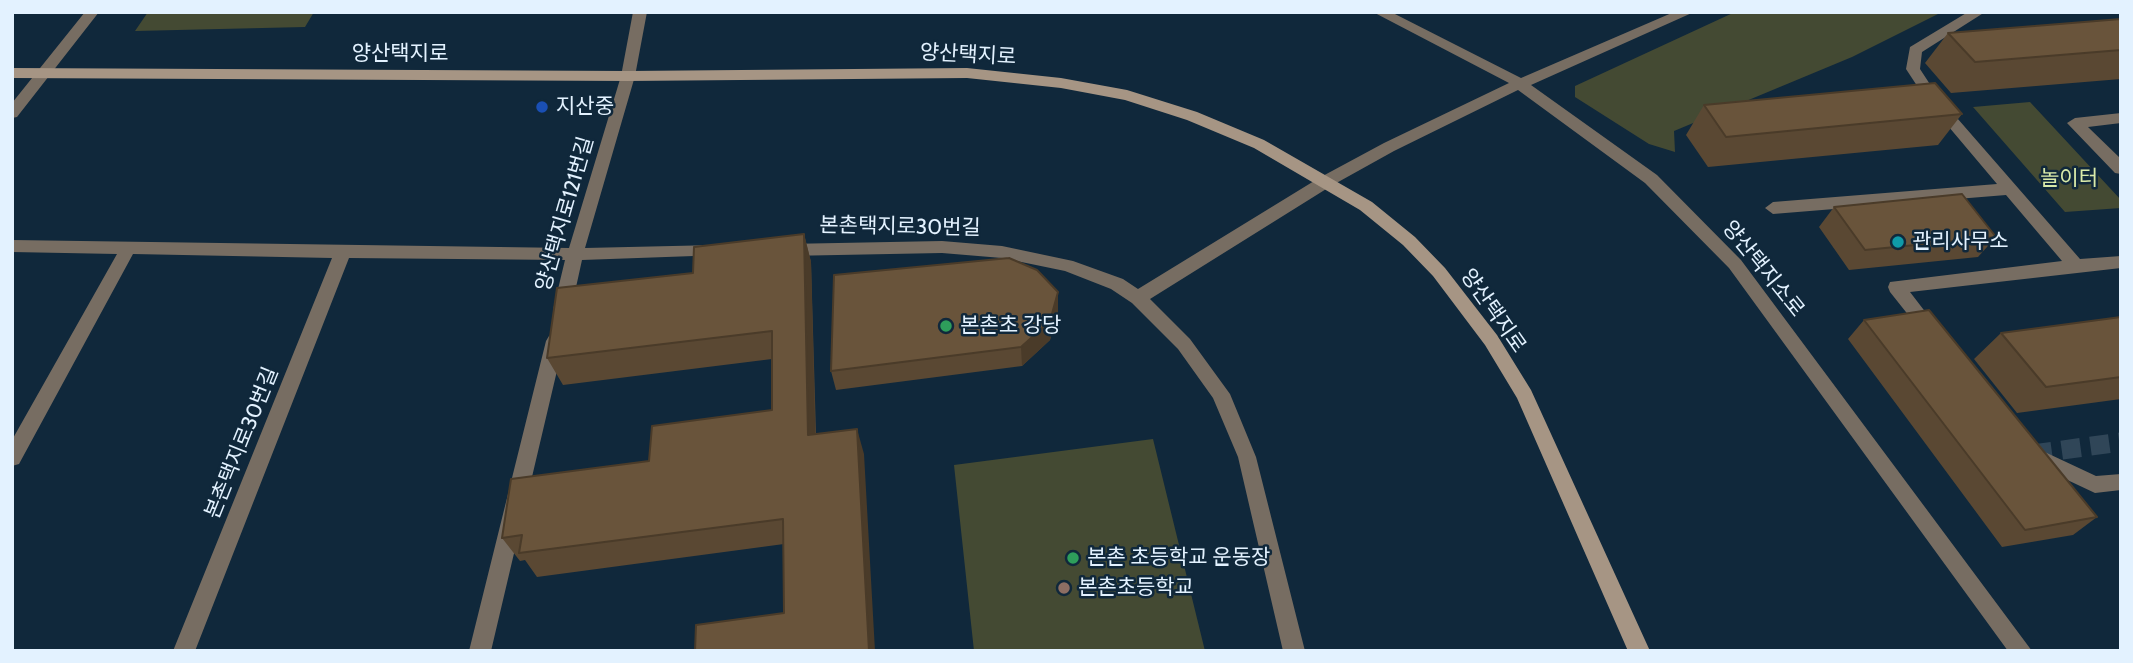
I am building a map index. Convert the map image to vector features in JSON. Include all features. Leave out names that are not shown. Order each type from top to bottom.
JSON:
[{"type":"street","points":[[12,113],[92,12]]},
{"type":"street","points":[[628,76],[640,12]]},
{"type":"street","name":"양산택지소로","points":[[1380,12],[1488,66],[1519,85],[1651,179],[1735,264],[2021,651]]},
{"type":"street","points":[[1138,299],[1325,182],[1389,147],[1519,85],[1687,12]]},
{"type":"street","points":[[1978,12],[1915,50],[1913,69],[1932,98],[2076,266]]},
{"type":"street","name":"양산택지로","points":[[12,73],[628,76],[967,73],[1061,83],[1127,95],[1192,116],[1259,144],[1366,205],[1409,241],[1448,282],[1491,340],[1530,406],[1639,651]]},
{"type":"street","name":"양산택지로121번길","points":[[481,651],[576,254],[628,76]]},
{"type":"street","points":[[2121,118],[2075,123],[2121,169]]},
{"type":"street","points":[[1773,208],[2011,189]]},
{"type":"street","points":[[12,246],[576,254],[738,251]]},
{"type":"street","points":[[12,458],[129,247]]},
{"type":"street","name":"본촌택지로30번길","points":[[765,250],[942,247],[1002,252],[1067,265],[1117,284],[1138,299],[1184,344],[1221,394],[1247,457],[1294,651]]},
{"type":"street","name":"본촌택지로30번길","points":[[184,651],[343,252]]},
{"type":"street","points":[[1947,350],[1896,288],[2121,262]]},
{"type":"street","points":[[2024,444],[2033,454],[2095,485],[2121,482]]},
{"type":"green space","points":[[148,12],[314,12],[305,27],[135,31]]},
{"type":"green space","points":[[1735,12],[1942,12],[1852,57],[1674,131],[1675,152],[1649,144],[1575,97],[1575,86]]},
{"type":"green space","name":"놀이터","points":[[2030,102],[2121,200],[2121,208],[2065,212],[1973,107]]},
{"type":"green space","name":"본촌 초등학교 운동장","points":[[1153,439],[1205,651],[974,651],[954,465]]},
{"type":"building","points":[[2121,19],[2121,50],[1975,62],[1948,33]]},
{"type":"building","points":[[1935,83],[1962,114],[1726,137],[1704,105]]},
{"type":"building","points":[[1962,194],[1996,237],[1865,250],[1834,207]]},
{"type":"building","points":[[804,234],[808,435],[857,429],[869,651],[695,651],[696,625],[784,613],[783,519],[519,553],[522,535],[502,538],[511,479],[649,461],[652,426],[772,410],[772,331],[547,358],[557,288],[693,273],[694,247]]},
{"type":"building","name":"본촌초 강당","points":[[1009,258],[1037,270],[1058,292],[1050,321],[1021,347],[831,371],[834,275]]},
{"type":"building","points":[[1929,310],[2097,517],[2025,530],[1864,320]]},
{"type":"building","points":[[2121,317],[2121,377],[2046,387],[2001,333]]},
{"type":"tunnel","points":[[2033,454],[2121,442]]},
{"type":"place","name":"지산중","points":[[542,107]]},
{"type":"place","name":"관리사무소","points":[[1898,242]]},
{"type":"place","name":"본촌초 강당","points":[[946,326]]},
{"type":"place","name":"본촌 초등학교 운동장","points":[[1073,558]]},
{"type":"place","name":"본촌초등학교","points":[[1064,588]]}]
